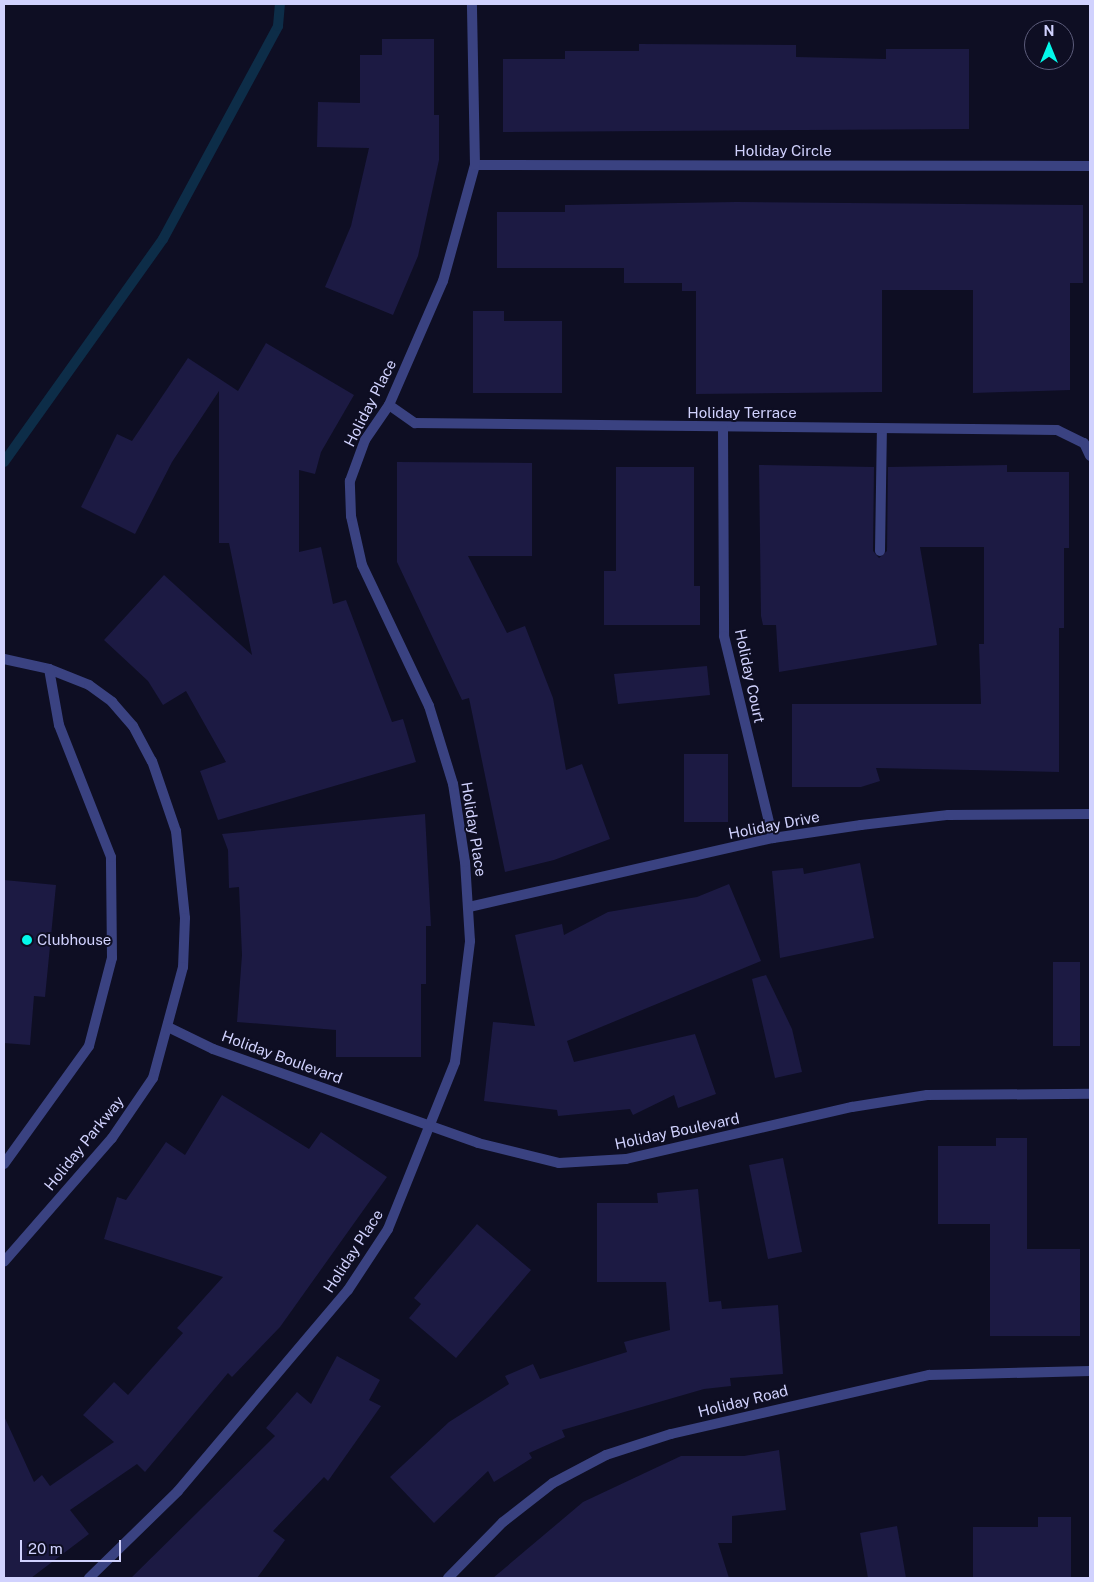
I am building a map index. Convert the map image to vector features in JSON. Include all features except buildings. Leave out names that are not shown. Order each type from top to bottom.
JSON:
[{"type":"street","name":"Holiday Place","points":[[89,1578],[178,1491],[348,1290],[388,1229],[432,1127],[455,1062],[464,1006],[469,907],[450,775],[429,706],[362,565],[351,516],[350,481],[365,440],[389,405],[443,281],[475,165],[472,4]]},
{"type":"street","name":"Holiday Circle","points":[[475,165],[1090,166]]},
{"type":"street","name":"Holiday Terrace","points":[[389,405],[415,422],[723,428],[1057,430],[1084,443],[1090,456]]},
{"type":"street","name":"Holiday Court","points":[[723,428],[724,636],[773,838]]},
{"type":"street","points":[[880,551],[882,429]]},
{"type":"street","name":"Holiday Parkway","points":[[4,659],[49,669],[88,685],[112,702],[133,726],[152,761],[176,831],[185,918],[183,967],[170,1028],[153,1078],[112,1138],[4,1262]]},
{"type":"street","points":[[4,1164],[89,1046],[112,958],[111,857],[59,725],[49,669]]},
{"type":"street","name":"Holiday Drive","points":[[469,907],[773,838],[948,815],[1090,814]]},
{"type":"street","name":"Holiday Boulevard","points":[[170,1028],[213,1049],[432,1127],[550,1160],[578,1162],[626,1159],[852,1107],[927,1095],[1090,1094]]},
{"type":"street","name":"Holiday Road","points":[[448,1578],[510,1516],[553,1483],[606,1455],[699,1427],[929,1376],[1090,1371]]},
{"type":"waterway","points":[[4,462],[163,239],[278,26],[280,4]]},
{"type":"place","name":"Clubhouse","points":[[27,940]]}]
